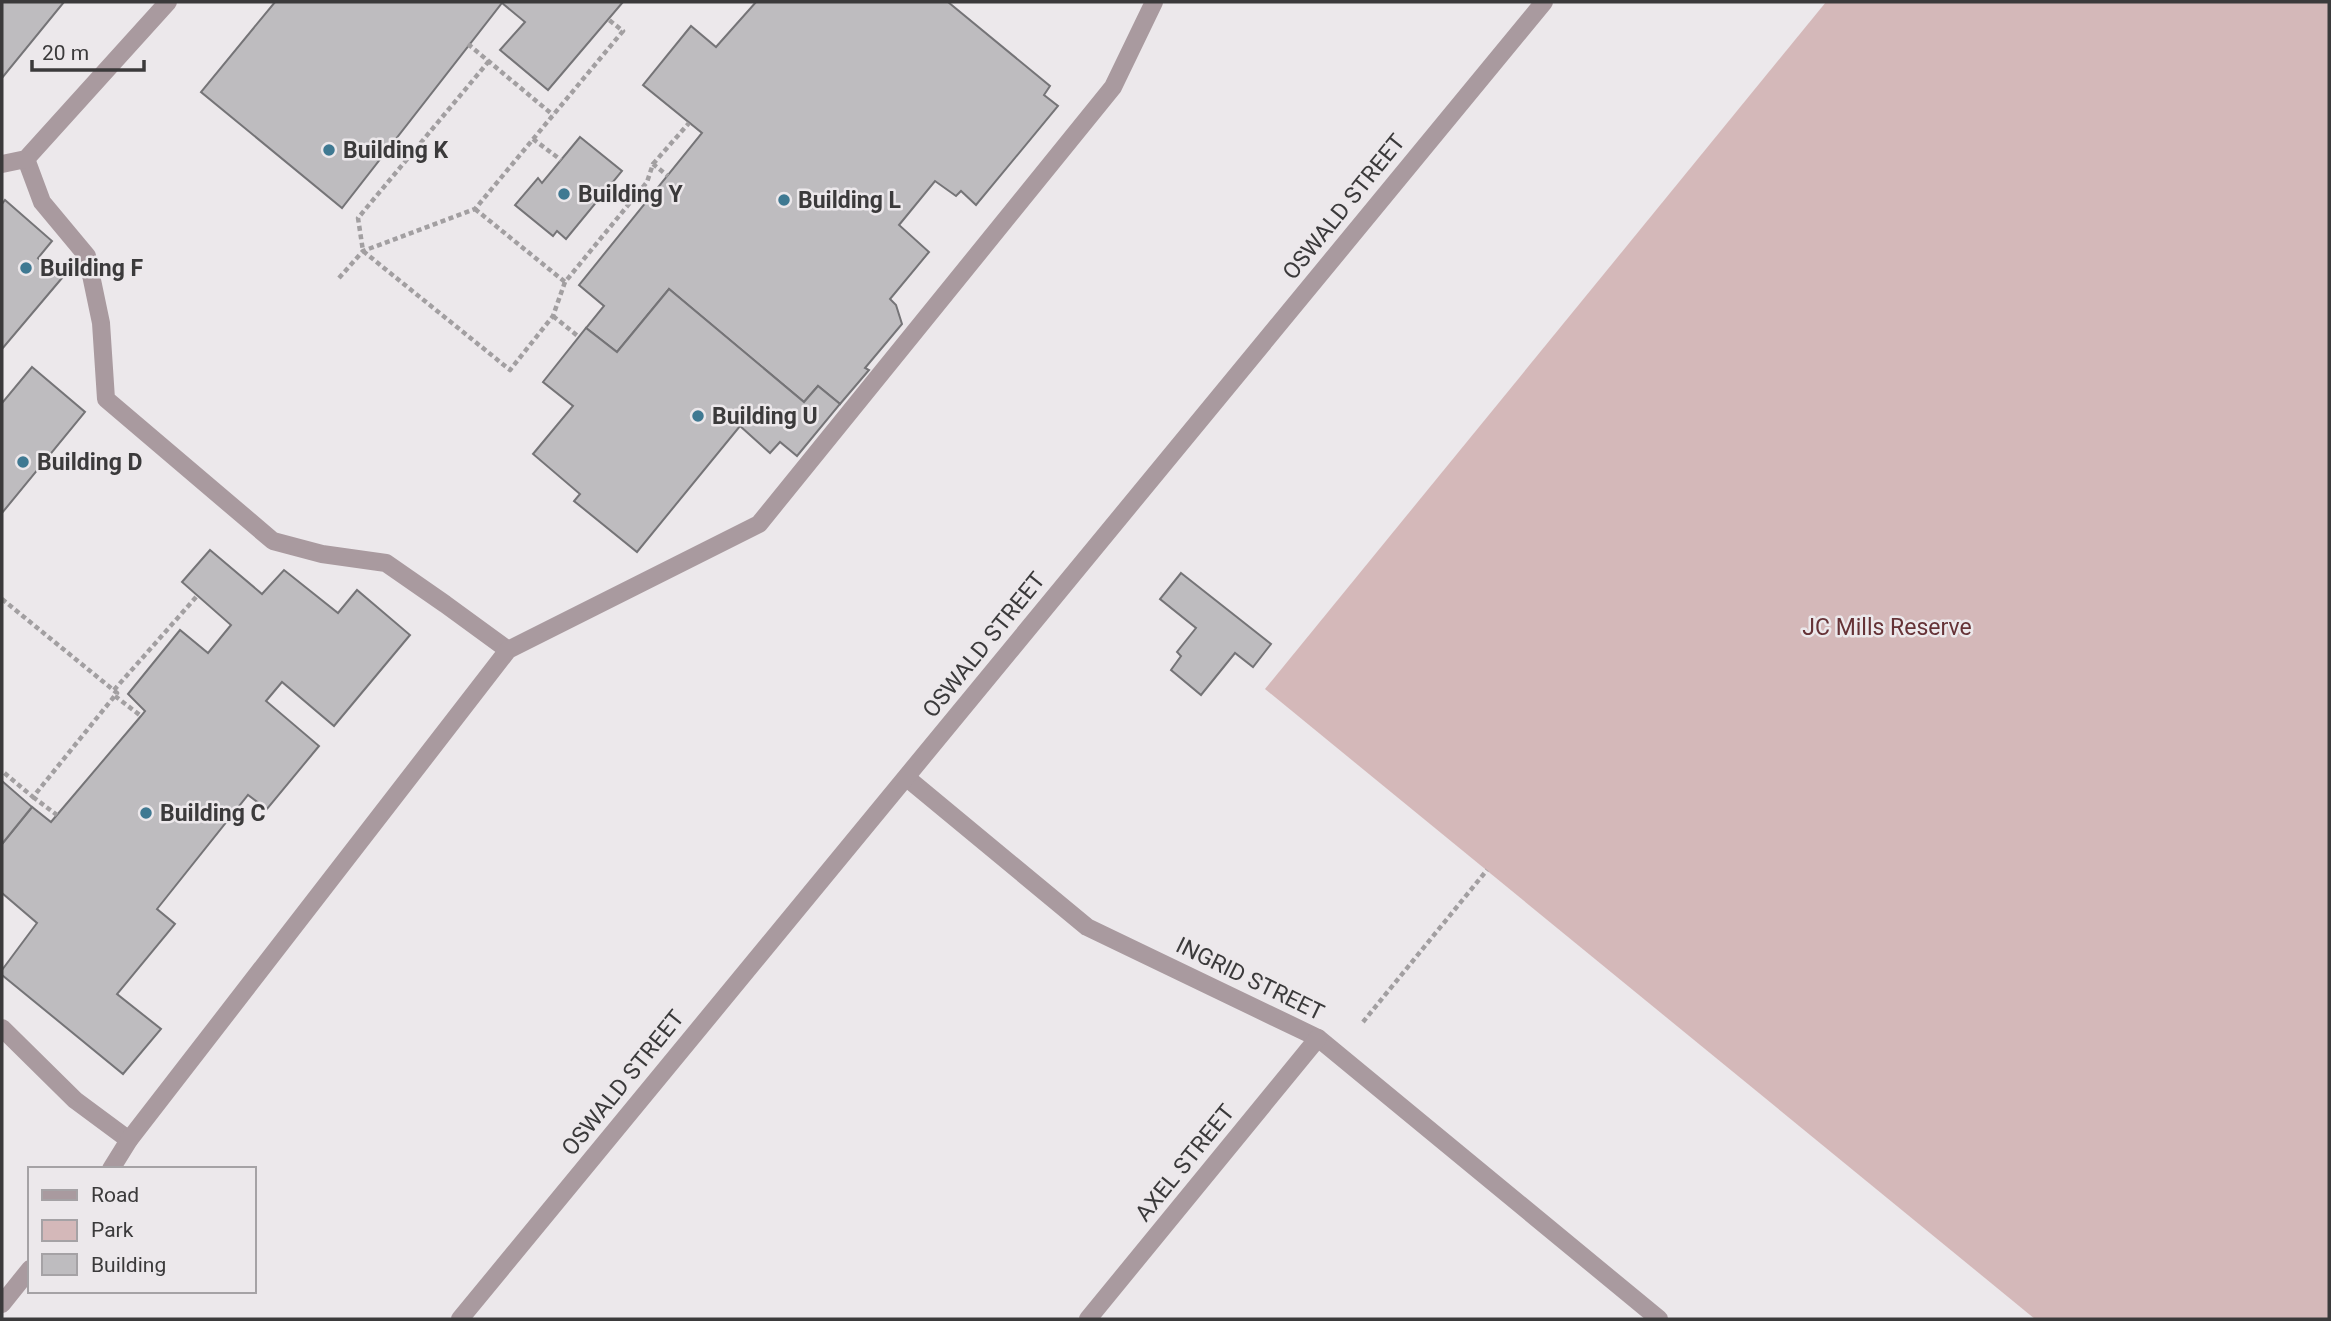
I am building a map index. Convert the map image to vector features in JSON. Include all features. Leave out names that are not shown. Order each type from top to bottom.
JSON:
[{"type":"street","points":[[2,163],[26,159],[168,2]]},
{"type":"street","points":[[111,1167],[129,1140],[508,650],[759,524],[1113,86],[1154,2]]},
{"type":"street","name":"OSWALD STREET","points":[[460,1319],[1544,2]]},
{"type":"street","points":[[26,159],[42,202],[87,256],[101,323],[106,399],[274,541],[322,554],[386,563],[508,650]]},
{"type":"street","name":"INGRID STREET","points":[[907,778],[1087,927],[1318,1038],[1659,1319]]},
{"type":"street","points":[[2,1028],[75,1100],[129,1140]]},
{"type":"street","name":"AXEL STREET","points":[[1088,1319],[1318,1038]]},
{"type":"street","points":[[2,1304],[28,1272]]},
{"type":"path","points":[[339,278],[363,251],[475,209],[623,32],[609,20]]},
{"type":"path","points":[[468,44],[554,115]]},
{"type":"path","points":[[489,61],[358,218],[363,251],[510,369],[553,316],[565,282],[647,182],[653,164],[689,122]]},
{"type":"path","points":[[533,139],[561,160]]},
{"type":"path","points":[[653,164],[668,176]]},
{"type":"path","points":[[475,209],[565,282]]},
{"type":"path","points":[[553,316],[579,337]]},
{"type":"path","points":[[33,797],[115,693],[197,596]]},
{"type":"path","points":[[2,599],[141,716]]},
{"type":"path","points":[[2,771],[57,815]]},
{"type":"path","points":[[1363,1021],[1487,870]]},
{"type":"green space","name":"JC Mills Reserve","points":[[1826,2],[2329,2],[2329,1319],[2035,1319],[1265,689]]},
{"type":"building","points":[[2,2],[64,2],[2,78]]},
{"type":"building","name":"Building K","points":[[275,2],[623,2],[548,90],[500,50],[525,22],[502,3],[342,208],[201,92]]},
{"type":"building","name":"Building L","points":[[756,2],[948,2],[1050,86],[1044,95],[1058,106],[976,205],[961,191],[956,196],[935,181],[899,225],[929,252],[890,299],[896,305],[902,324],[865,368],[869,370],[840,404],[818,386],[804,402],[669,289],[617,352],[586,328],[604,306],[579,285],[702,133],[643,85],[691,26],[716,47]]},
{"type":"building","name":"Building Y","points":[[580,137],[622,171],[566,239],[557,231],[553,236],[515,205],[538,178],[542,183]]},
{"type":"building","name":"Building F","points":[[5,200],[52,241],[38,258],[62,278],[2,349],[2,204]]},
{"type":"building","name":"Building U","points":[[669,289],[804,402],[818,386],[840,404],[797,456],[780,442],[770,453],[740,426],[637,552],[574,501],[580,494],[533,454],[573,406],[543,382],[586,328],[617,352]]},
{"type":"building","name":"Building D","points":[[32,367],[85,412],[2,513],[2,403]]},
{"type":"building","name":"Building C","points":[[210,550],[262,594],[284,570],[338,613],[357,590],[410,635],[334,726],[282,682],[266,701],[319,746],[267,809],[248,795],[157,909],[175,924],[117,994],[161,1029],[123,1074],[2,975],[2,970],[37,923],[2,893],[2,844],[32,807],[51,822],[141,716],[145,711],[128,694],[180,630],[208,653],[231,625],[182,582]]},
{"type":"building","points":[[1181,573],[1271,644],[1253,667],[1235,653],[1201,695],[1171,670],[1181,656],[1177,652],[1196,628],[1160,599]]},
{"type":"building","points":[[2,781],[32,807],[2,844]]},
{"type":"place","name":"Building K","points":[[329,150]]},
{"type":"place","name":"Building Y","points":[[564,194]]},
{"type":"place","name":"Building L","points":[[784,200]]},
{"type":"place","name":"Building F","points":[[26,268]]},
{"type":"place","name":"Building U","points":[[698,416]]},
{"type":"place","name":"Building D","points":[[23,462]]},
{"type":"place","name":"Building C","points":[[146,813]]}]
